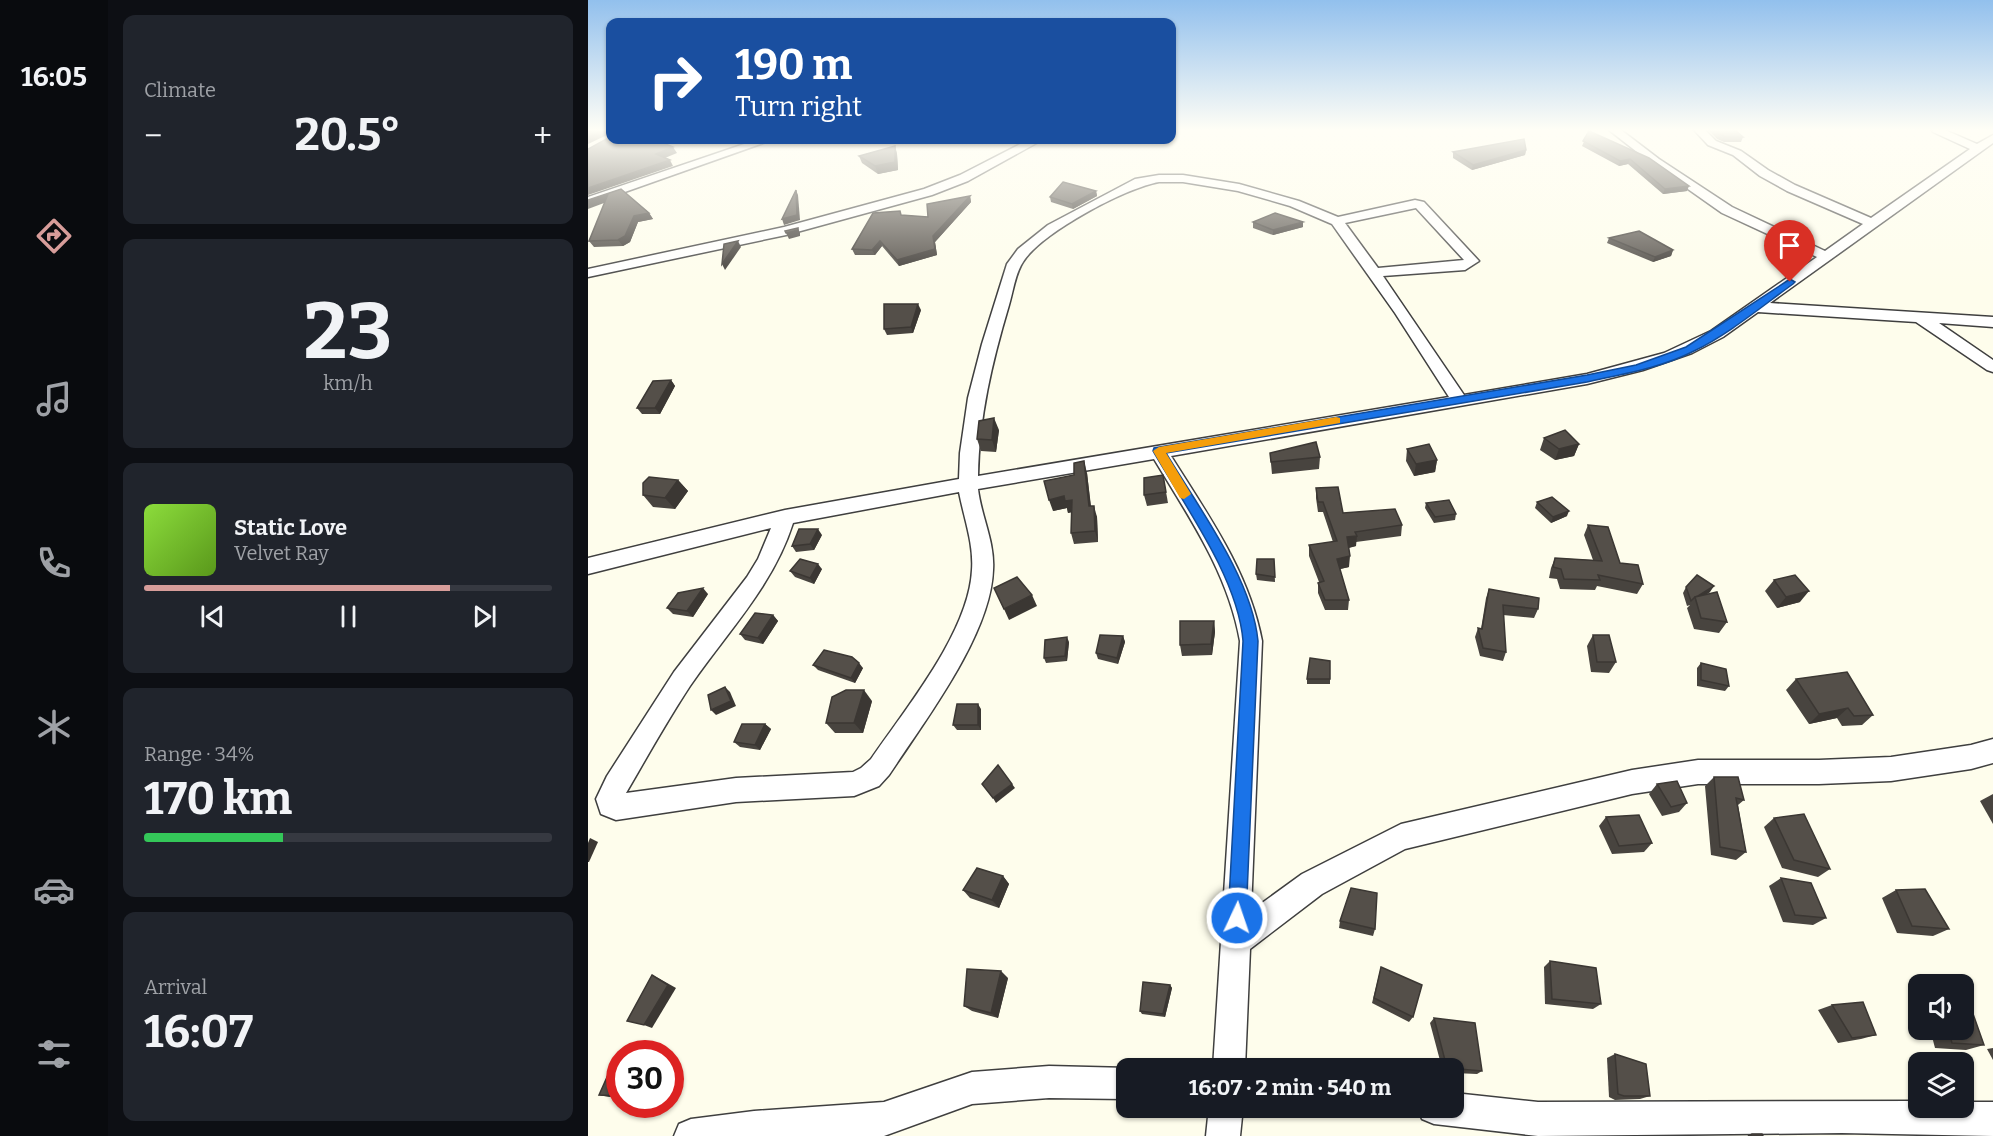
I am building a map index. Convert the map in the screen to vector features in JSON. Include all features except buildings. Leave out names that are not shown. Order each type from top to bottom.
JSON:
[{"type":"street","points":[[588,201],[640,183]]},
{"type":"street","points":[[588,273],[786,231],[928,192],[951,183]]},
{"type":"street","points":[[784,517],[778,541],[760,575],[737,610],[683,678],[616,785],[609,799],[610,805],[616,807],[736,790],[854,784],[870,777],[880,767],[942,673],[968,623],[977,598],[982,579],[982,562],[978,526],[968,484],[971,418],[985,359],[1014,264],[1020,252],[1044,233],[1137,183]]},
{"type":"street","points":[[1215,183],[1270,195],[1320,213],[1336,222],[1459,400]]},
{"type":"street","points":[[1687,183],[1727,210],[1826,256]]},
{"type":"street","points":[[1782,183],[1873,224]]},
{"type":"street","points":[[588,566],[784,517],[1639,368],[1689,350],[1930,183]]},
{"type":"street","points":[[1336,222],[1415,204],[1420,205],[1472,261],[1465,266],[1373,273]]},
{"type":"street","points":[[1754,307],[1993,322]]},
{"type":"street","points":[[1922,319],[1993,368]]},
{"type":"street","points":[[1159,451],[1223,560],[1246,609],[1249,622],[1251,641],[1230,1058]]},
{"type":"street","points":[[1236,941],[1312,884],[1401,837],[1632,782],[1698,772],[1820,772],[1891,769],[1971,758],[1993,751]]},
{"type":"street","points":[[691,1136],[754,1128],[884,1119],[972,1088],[1049,1082],[1116,1083]]},
{"type":"street","points":[[1464,1110],[1538,1119],[1842,1116],[1993,1119]]},
{"type":"street","points":[[1223,1136],[1225,1118]]},
{"type":"slow traffic","points":[[1184,494],[1159,451],[1336,421]]},
{"type":"route","points":[[1237,918],[1251,641],[1249,622],[1246,609],[1223,560],[1159,451],[1587,379],[1639,368],[1689,350],[1790,282]]}]
